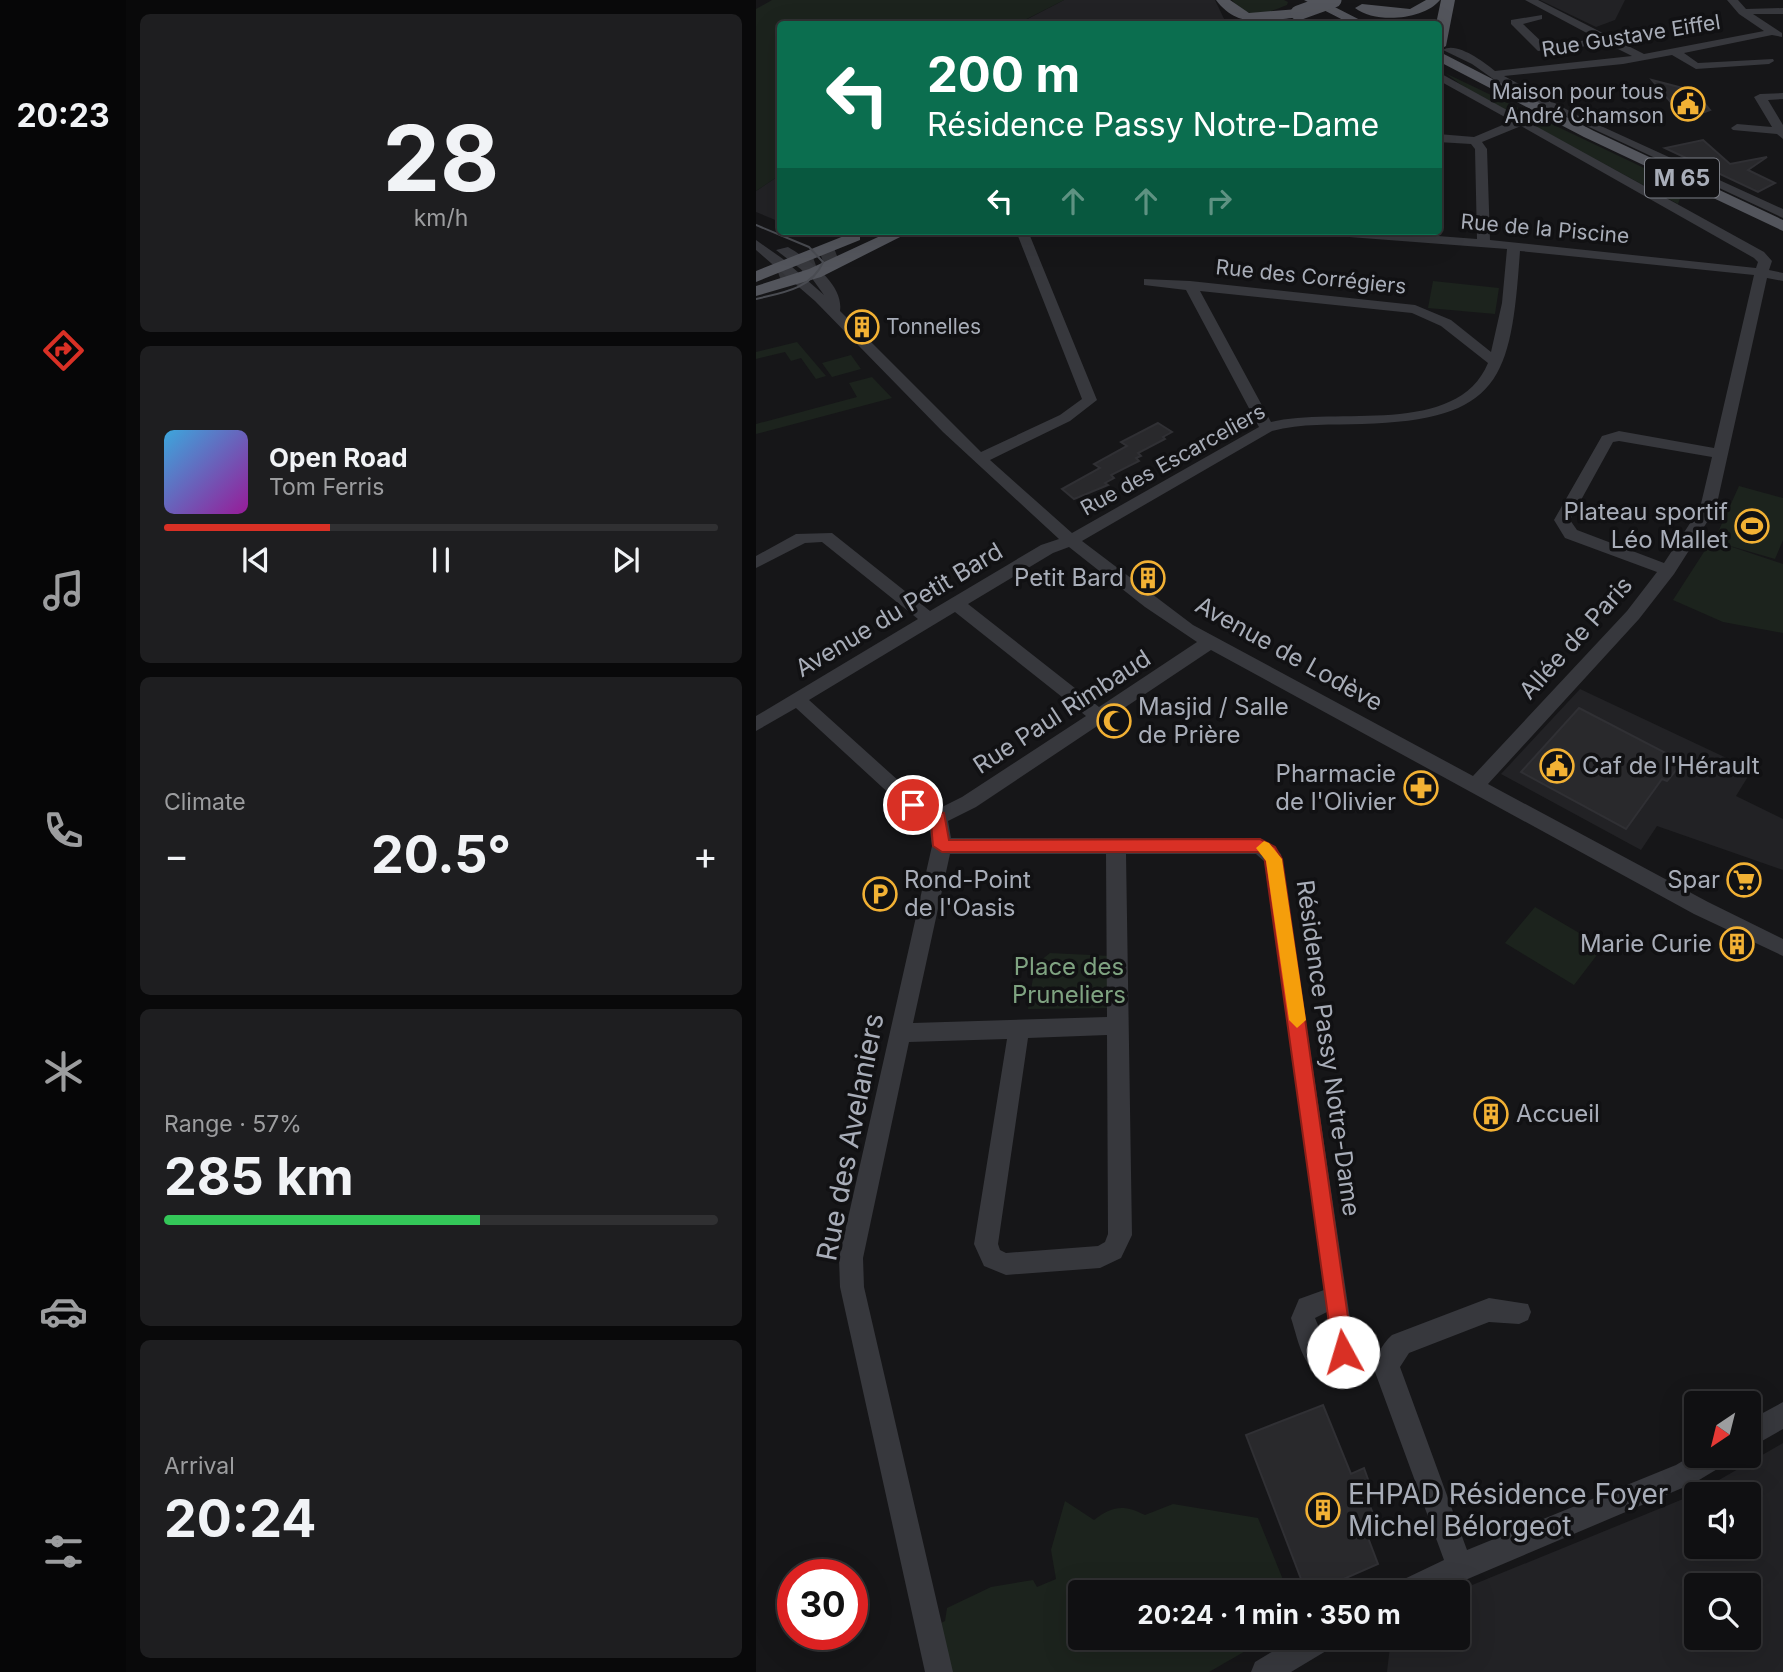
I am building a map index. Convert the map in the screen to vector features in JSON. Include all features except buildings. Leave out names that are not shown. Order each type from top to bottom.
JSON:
[{"type":"main road","points":[[1344,0],[1390,21]]},
{"type":"main road","points":[[1362,8],[1409,12],[1429,6],[1433,0]]},
{"type":"main road","points":[[1442,46],[1448,0]]},
{"type":"main road","points":[[1312,21],[1326,4]]},
{"type":"main road","points":[[1326,4],[1342,21]]},
{"type":"main road","points":[[1326,4],[1356,21]]},
{"type":"main road","points":[[1228,12],[1253,19],[1297,6],[1326,4],[1371,21]]},
{"type":"main road","points":[[1271,21],[1297,6]]},
{"type":"main road","points":[[1442,62],[1496,80]]},
{"type":"main road","points":[[1442,62],[1589,134]]},
{"type":"main road","name":"M 65","points":[[1496,80],[1589,134],[1782,216]]},
{"type":"main road","points":[[756,277],[858,235]]},
{"type":"main road","points":[[839,253],[878,235]]},
{"type":"main road","points":[[756,291],[807,276],[895,235]]},
{"type":"main road","points":[[756,283],[786,266]]},
{"type":"street","points":[[1530,0],[1642,57]]},
{"type":"street","points":[[1732,0],[1743,12],[1778,34]]},
{"type":"street","points":[[1743,12],[1770,9],[1783,11]]},
{"type":"street","points":[[1538,17],[1515,22],[1542,49],[1612,40]]},
{"type":"street","name":"Rue Gustave Eiffel","points":[[1496,80],[1778,34]]},
{"type":"street","points":[[1674,51],[1696,66],[1769,61]]},
{"type":"street","points":[[1442,63],[1521,122],[1759,255],[1765,261],[1762,272]]},
{"type":"street","points":[[1496,80],[1782,216]]},
{"type":"street","points":[[1782,132],[1760,97],[1783,96]]},
{"type":"street","points":[[1769,111],[1783,111]]},
{"type":"street","points":[[1442,138],[1475,141],[1521,122]]},
{"type":"street","points":[[1737,128],[1782,132]]},
{"type":"street","points":[[1475,141],[1481,149],[1483,244]]},
{"type":"street","points":[[981,458],[1065,418],[1090,400],[1024,235]]},
{"type":"street","name":"Rue de la Piscine","points":[[1372,235],[1514,246],[1762,272],[1783,277]]},
{"type":"street","name":"Avenue de Lodève","points":[[756,237],[786,266]]},
{"type":"street","name":"Avenue de Lodève","points":[[756,244],[786,266],[807,276],[833,297],[836,313],[920,400],[1069,541],[1129,589],[1210,642],[1701,908],[1783,948]]},
{"type":"street","name":"Rue des Escarceliers","points":[[1069,541],[1267,428],[1283,423],[1361,420],[1445,408],[1477,393],[1494,361],[1504,331],[1514,246]]},
{"type":"street","name":"Allée de Paris","points":[[1476,785],[1633,615],[1668,570],[1708,508],[1762,272]]},
{"type":"street","name":"Rue des Corrégiers","points":[[1149,282],[1415,309],[1446,323],[1494,361]]},
{"type":"street","points":[[1190,285],[1267,428]]},
{"type":"street","points":[[1668,570],[1571,534],[1562,520],[1607,439],[1619,436],[1721,454]]},
{"type":"street","points":[[756,563],[802,538],[825,537],[930,620]]},
{"type":"street","name":"Avenue du Petit Bard","points":[[756,724],[1047,549],[1069,541]]},
{"type":"street","points":[[956,604],[1100,717]]},
{"type":"street","name":"Rue Paul Rimbaud","points":[[938,818],[969,802],[1210,642]]},
{"type":"street","points":[[798,700],[926,816],[938,818]]},
{"type":"street","name":"Rue des Avelaniers","points":[[938,818],[942,846],[853,1248],[852,1287],[939,1672]]},
{"type":"street","name":"Résidence Passy Notre-Dame","points":[[942,846],[1260,846],[1274,859],[1337,1297]]},
{"type":"street","points":[[1019,1028],[986,1244],[992,1258],[1006,1264],[1100,1257],[1113,1250],[1120,1236],[1116,846]]},
{"type":"street","points":[[900,1033],[1117,1026]]},
{"type":"street","points":[[1460,1567],[1387,1372],[1387,1362],[1391,1352],[1401,1344],[1489,1310],[1519,1312]]},
{"type":"street","points":[[1761,1428],[1783,1415]]},
{"type":"street","points":[[1433,1580],[1695,1468]]},
{"type":"street","points":[[1265,1672],[1301,1650]]},
{"type":"shaded area","points":[[1064,0],[1215,0],[1225,21],[1024,21]]},
{"type":"shaded area","points":[[1540,0],[1625,0],[1615,20],[1596,27]]},
{"type":"shaded area","points":[[777,177],[777,221],[756,212],[756,191]]},
{"type":"shaded area","points":[[1580,689],[1752,770],[1736,796],[1783,819],[1783,870],[1657,826],[1641,850],[1501,774]]},
{"type":"shaded area","points":[[1783,1443],[1783,1672],[1387,1672],[1390,1650],[1470,1650],[1470,1586],[1684,1499],[1684,1559],[1761,1559],[1761,1482],[1716,1482],[1740,1468],[1761,1468],[1761,1456]]},
{"type":"green space","points":[[772,0],[1064,0],[1023,21],[777,21],[777,177],[756,191],[756,9]]},
{"type":"green space","points":[[1232,0],[1288,2],[1287,5],[1257,14],[1244,11]]},
{"type":"green space","points":[[1445,73],[1684,187],[1678,204],[1470,91]]},
{"type":"green space","points":[[1433,281],[1499,288],[1495,314],[1428,308]]},
{"type":"green space","points":[[797,342],[826,376],[816,379],[801,358],[791,361],[785,352],[756,359],[756,352]]},
{"type":"green space","points":[[851,355],[861,369],[832,377],[822,363]]},
{"type":"green space","points":[[872,377],[892,398],[756,434],[756,424],[857,397],[849,383]]},
{"type":"green space","points":[[1739,486],[1783,498],[1783,540],[1775,559],[1720,543],[1783,564],[1783,633],[1723,622],[1673,600],[1711,541],[1714,541]]},
{"type":"green space","points":[[1535,907],[1603,947],[1574,985],[1505,943]]},
{"type":"green space","name":"Place des Pruneliers","points":[[1050,953],[1111,956],[1111,1008],[1028,1009],[1035,965]]},
{"type":"green space","points":[[1065,1501],[1094,1520],[1113,1509],[1131,1509],[1145,1515],[1173,1504],[1258,1518],[1283,1580],[1068,1580],[1068,1650],[1247,1650],[1209,1672],[951,1672],[939,1624],[945,1621],[947,1608],[991,1587],[1033,1580],[1037,1587],[1056,1579],[1051,1550]]},
{"type":"tunnel","points":[[779,275],[839,253]]},
{"type":"tram line","points":[[756,225],[777,234]]},
{"type":"tram line","points":[[756,299],[804,284],[823,262],[809,247],[780,235]]},
{"type":"slow traffic","points":[[1264,848],[1274,859],[1297,1020]]},
{"type":"place","name":"Maison pour tous André Chamson","points":[[1688,104]]},
{"type":"place","name":"Tonnelles","points":[[862,327]]},
{"type":"place","name":"Plateau sportif Léo Mallet","points":[[1752,526]]},
{"type":"place","name":"Petit Bard","points":[[1148,578]]},
{"type":"place","name":"Masjid / Salle de Prière","points":[[1114,721]]},
{"type":"place","name":"Caf de l'Hérault","points":[[1557,766]]},
{"type":"place","name":"Pharmacie de l'Olivier","points":[[1421,788]]},
{"type":"place","name":"Spar","points":[[1744,880]]},
{"type":"place","name":"Rond-Point de l'Oasis","points":[[880,894]]},
{"type":"place","name":"Marie Curie","points":[[1737,944]]},
{"type":"place","name":"Accueil","points":[[1491,1114]]},
{"type":"place","name":"EHPAD Résidence Foyer Michel Bélorgeot","points":[[1323,1510]]},
{"type":"route","points":[[913,805],[926,816],[938,818],[942,846],[1260,846],[1269,851],[1274,859],[1343,1352]]}]
